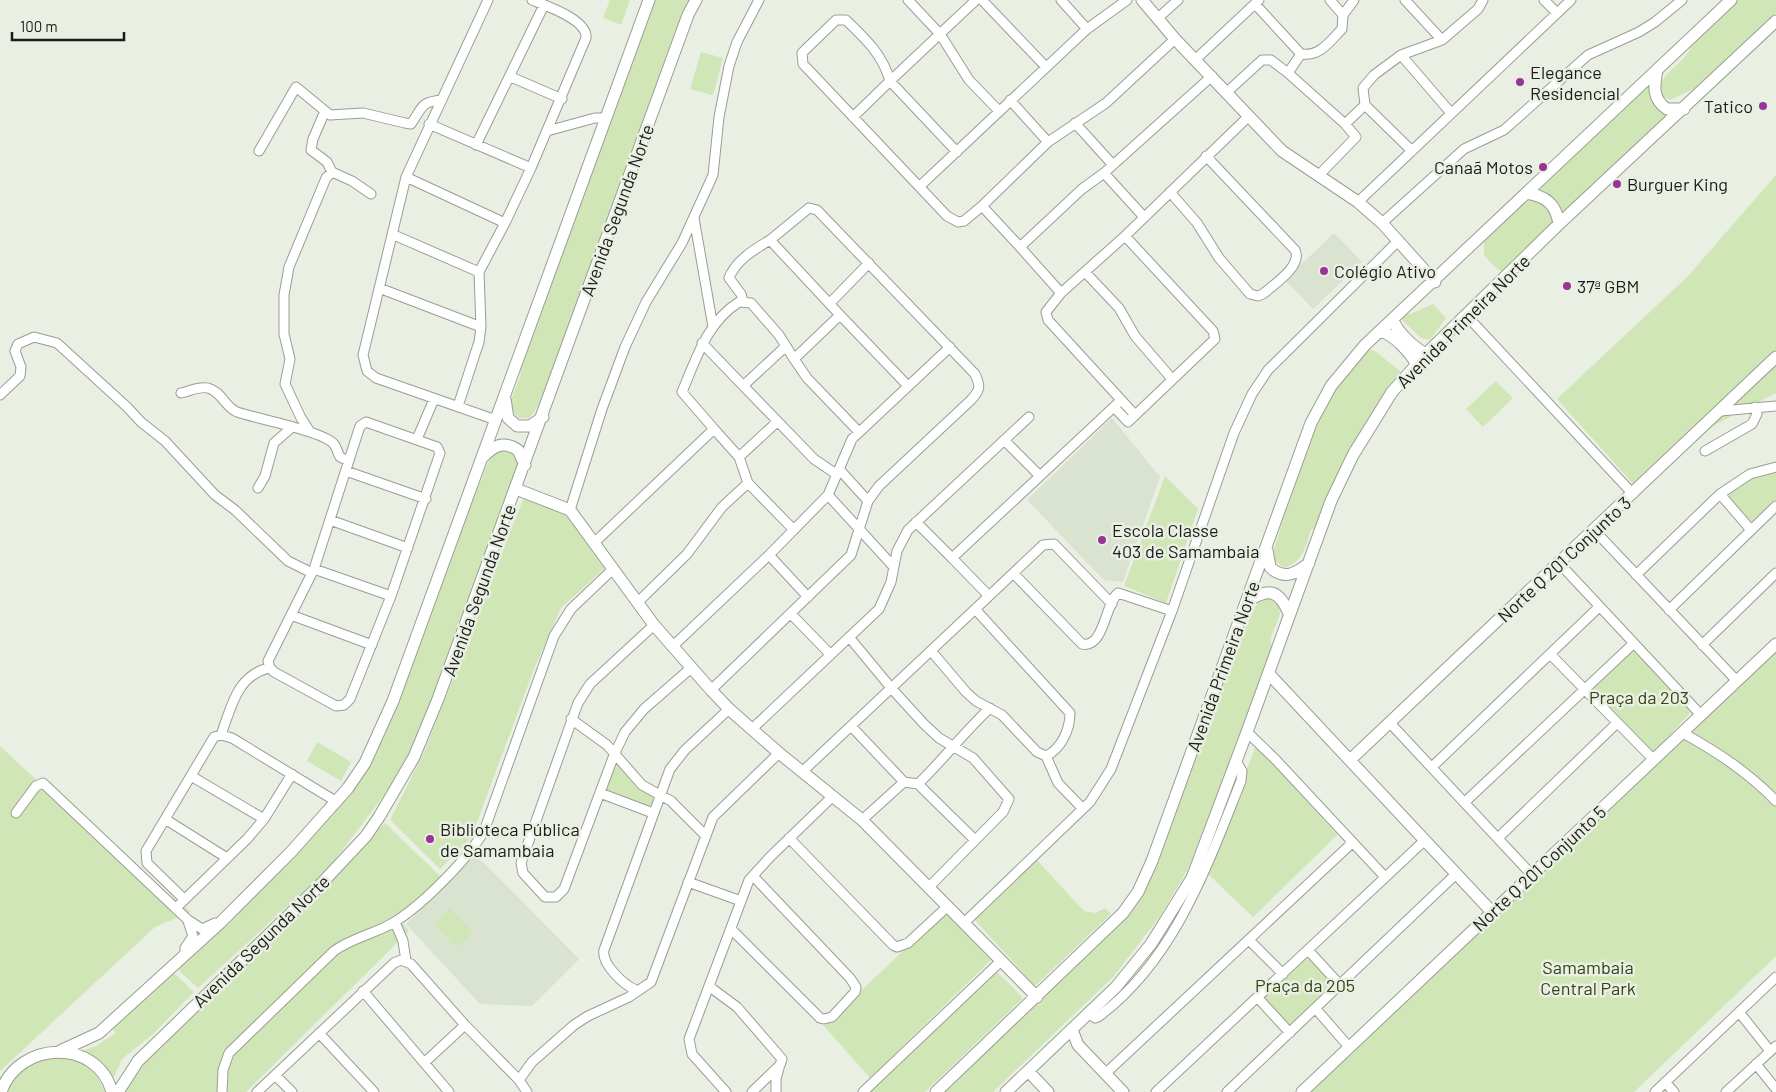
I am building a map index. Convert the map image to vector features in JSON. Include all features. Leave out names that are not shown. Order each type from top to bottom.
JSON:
[{"type":"main road","points":[[60,1051],[99,1033],[220,922],[277,866],[337,802],[365,763],[382,726],[496,420],[649,0]]},
{"type":"main road","name":"Avenida Segunda Norte","points":[[118,1092],[138,1061],[321,884],[366,836],[414,757],[435,706],[543,417],[688,15],[696,0]]},
{"type":"main road","points":[[1142,0],[1175,38],[1282,150],[1358,202],[1382,224],[1435,282]]},
{"type":"main road","name":"Avenida Primeira Norte","points":[[936,1092],[1037,998],[1123,913],[1138,892],[1152,861],[1311,423],[1331,386],[1354,357],[1380,331],[1435,282],[1526,193],[1731,0]]},
{"type":"main road","name":"Avenida Primeira Norte","points":[[1006,1092],[1090,1014],[1151,944],[1177,905],[1192,878],[1269,674],[1289,613],[1331,501],[1353,455],[1392,392],[1426,354],[1559,224],[1776,21]]},
{"type":"main road","points":[[1657,70],[1654,88],[1658,101],[1667,109],[1684,108]]},
{"type":"main road","points":[[1526,193],[1540,195],[1550,202],[1558,214],[1559,224]]},
{"type":"main road","points":[[1393,320],[1401,332],[1418,350],[1426,354]]},
{"type":"main road","points":[[1380,331],[1388,333],[1412,356],[1417,364]]},
{"type":"main road","name":"Norte Q 201 Conjunto 3","points":[[1350,760],[1595,531],[1776,357]]},
{"type":"main road","points":[[504,397],[506,412],[513,424],[530,426],[543,417]]},
{"type":"main road","points":[[481,458],[493,448],[506,444],[518,450],[524,465]]},
{"type":"main road","points":[[516,489],[570,510],[654,625],[710,690],[729,709],[802,772],[862,820],[1037,998]]},
{"type":"main road","points":[[1266,548],[1270,567],[1280,574],[1293,574],[1309,563]]},
{"type":"main road","points":[[1247,601],[1260,593],[1275,594],[1282,598],[1289,613]]},
{"type":"main road","name":"Norte Q 201 Conjunto 5","points":[[1302,1092],[1776,644]]},
{"type":"main road","points":[[1269,674],[1492,912]]},
{"type":"main road","points":[[1072,1030],[1078,1044],[1123,1092]]},
{"type":"main road","points":[[1062,1040],[1078,1044]]},
{"type":"main road","points":[[1,1092],[8,1076],[26,1060],[42,1053],[60,1051],[71,1053],[91,1062],[106,1078],[112,1092]]},
{"type":"main road","points":[[1028,1071],[1048,1092]]},
{"type":"street","points":[[488,0],[429,124],[406,178],[394,234],[363,355],[365,368],[376,378],[496,420]]},
{"type":"street","points":[[458,406],[479,342],[481,327],[479,272],[531,168],[562,99],[586,34],[577,22],[532,0]]},
{"type":"street","points":[[570,510],[591,440],[626,347],[646,302],[666,272],[694,218],[713,175],[719,117],[729,66],[737,42],[759,0]]},
{"type":"street","points":[[908,0],[940,34],[970,80],[999,111]]},
{"type":"street","points":[[853,117],[976,0]]},
{"type":"street","points":[[982,0],[1046,66]]},
{"type":"street","points":[[1061,0],[1087,29]]},
{"type":"street","points":[[920,186],[1087,29],[1127,0]]},
{"type":"street","points":[[1158,18],[1178,0]]},
{"type":"street","points":[[1330,0],[1343,15]]},
{"type":"street","points":[[1196,59],[1257,2],[1301,54],[1311,55],[1317,53],[1342,29],[1343,15],[1354,0]]},
{"type":"street","points":[[1405,0],[1442,40]]},
{"type":"street","points":[[1412,151],[1365,105],[1363,88],[1374,75],[1400,56],[1442,40],[1478,9],[1483,0]]},
{"type":"street","points":[[1544,0],[1557,13]]},
{"type":"street","points":[[1358,202],[1571,0]]},
{"type":"street","points":[[1382,224],[1464,149],[1504,130],[1588,55],[1639,32],[1655,22],[1682,0]]},
{"type":"street","points":[[476,145],[511,77],[544,5]]},
{"type":"street","points":[[957,152],[890,81],[887,70],[870,42],[846,20],[836,20],[802,53],[803,64],[953,221],[964,221],[1048,142],[1106,103],[1175,38]]},
{"type":"street","points":[[1288,73],[1301,54]]},
{"type":"street","points":[[1400,56],[1451,113]]},
{"type":"street","points":[[1227,92],[1262,60],[1271,60],[1346,124],[1356,137],[1318,176]]},
{"type":"street","points":[[1020,247],[1082,189],[1104,173],[1212,76]]},
{"type":"street","points":[[511,77],[562,99]]},
{"type":"street","points":[[259,151],[296,87],[325,111],[334,115],[363,113],[411,124],[422,105],[427,102],[442,100]]},
{"type":"street","points":[[1010,100],[1048,142]]},
{"type":"street","points":[[1346,124],[1365,105]]},
{"type":"street","points":[[325,111],[311,148],[327,162],[332,172],[352,181],[371,194]]},
{"type":"street","points":[[1125,236],[1215,334],[1211,343],[1135,415],[1117,403],[1048,320],[1046,312],[1061,293],[1125,236],[1249,116]]},
{"type":"street","points":[[547,132],[595,118],[606,118]]},
{"type":"street","points":[[1075,123],[1113,165]]},
{"type":"street","points":[[429,124],[531,168]]},
{"type":"street","points":[[1170,192],[1250,294],[1258,296],[1263,294],[1294,265],[1297,258],[1295,250],[1206,156]]},
{"type":"street","points":[[310,432],[300,418],[285,384],[290,359],[284,334],[284,295],[292,259],[326,178],[332,172]]},
{"type":"street","points":[[1104,173],[1144,217]]},
{"type":"street","points":[[406,178],[505,223]]},
{"type":"street","points":[[982,206],[1061,293]]},
{"type":"street","points":[[710,690],[851,555],[868,501],[879,486],[926,444],[980,390],[975,374],[814,208],[809,208],[770,240],[757,246],[732,271],[729,278],[742,294],[743,301]]},
{"type":"street","points":[[694,218],[713,327]]},
{"type":"street","points":[[394,234],[479,272]]},
{"type":"street","points":[[770,240],[908,386]]},
{"type":"street","points":[[964,923],[1098,793],[1111,770],[1172,611],[1234,433],[1252,394],[1268,370],[1397,242]]},
{"type":"street","points":[[830,303],[869,263]]},
{"type":"street","points":[[1086,272],[1118,308],[1135,336],[1172,379]]},
{"type":"street","points":[[379,288],[481,327]]},
{"type":"street","points":[[794,530],[748,483],[739,457],[682,392],[702,343],[713,327],[733,306],[743,301],[751,303],[779,335],[785,347],[807,378],[859,432]]},
{"type":"street","points":[[794,359],[840,315]]},
{"type":"street","points":[[1466,315],[1633,494]]},
{"type":"street","points":[[0,395],[20,376],[21,367],[15,351],[18,344],[34,337],[57,343],[165,441],[215,495],[246,520],[288,561],[391,596]]},
{"type":"street","points":[[702,343],[814,459],[838,472],[868,501]]},
{"type":"street","points":[[744,385],[785,347]]},
{"type":"street","points":[[672,647],[769,555],[828,495],[847,447],[859,432],[950,347]]},
{"type":"street","points":[[182,393],[201,387],[210,388],[219,394],[235,411],[310,432],[330,441],[336,446],[340,457],[347,466],[426,499]]},
{"type":"street","points":[[417,439],[434,399]]},
{"type":"street","points":[[952,558],[1117,403]]},
{"type":"street","points":[[1720,411],[1776,406]]},
{"type":"street","points":[[1705,451],[1752,424],[1757,414],[1755,407]]},
{"type":"street","points":[[752,729],[874,614],[884,600],[891,582],[893,566],[902,540],[916,522],[1029,417]]},
{"type":"street","points":[[184,899],[151,867],[146,860],[146,851],[212,739],[221,734],[240,686],[256,672],[270,668],[332,706],[339,706],[350,699],[391,596],[426,499],[440,450],[437,447],[366,422],[360,426],[313,571],[270,657],[270,668]]},
{"type":"street","points":[[739,457],[777,422]]},
{"type":"street","points":[[258,488],[265,476],[274,443],[291,428]]},
{"type":"street","points":[[595,542],[714,429]]},
{"type":"street","points":[[1004,440],[1040,476]]},
{"type":"street","points":[[1636,574],[1720,494],[1750,474],[1776,467]]},
{"type":"street","points":[[638,602],[688,554],[722,507],[748,483]]},
{"type":"street","points":[[1720,494],[1751,530]]},
{"type":"street","points":[[828,495],[893,566]]},
{"type":"street","points":[[1669,610],[1776,506]]},
{"type":"street","points":[[330,520],[408,548]]},
{"type":"street","points":[[916,522],[989,596]]},
{"type":"street","points":[[1595,531],[1737,681]]},
{"type":"street","points":[[802,772],[892,690],[1043,546],[1054,544],[1112,604]]},
{"type":"street","points":[[769,555],[808,597]]},
{"type":"street","points":[[1560,564],[1701,715]]},
{"type":"street","points":[[222,1092],[223,1070],[229,1053],[244,1036],[347,941],[395,922],[425,896],[475,846],[484,831],[554,636],[571,609],[613,569]]},
{"type":"street","points":[[1702,645],[1776,573]]},
{"type":"street","points":[[1014,574],[1082,644],[1087,645],[1095,641],[1116,595],[1122,593],[1172,611]]},
{"type":"street","points":[[1432,767],[1600,607]]},
{"type":"street","points":[[975,609],[1070,713],[1068,726],[1058,749],[1046,756]]},
{"type":"street","points":[[791,614],[830,654]]},
{"type":"street","points":[[292,615],[372,645]]},
{"type":"street","points":[[654,625],[590,684],[571,719],[521,863],[523,873],[545,897],[556,897],[564,889],[614,755],[625,732],[644,710],[691,668]]},
{"type":"street","points":[[849,637],[892,690],[939,738],[973,758],[1009,799],[1003,812],[928,888]]},
{"type":"street","points":[[1465,802],[1634,643]]},
{"type":"street","points":[[932,652],[966,692],[976,701],[1006,718],[1038,752],[1046,756],[1058,783],[1083,809]]},
{"type":"street","points":[[1551,655],[1654,760]]},
{"type":"street","points":[[918,784],[990,708]]},
{"type":"street","points":[[636,990],[630,987],[606,963],[603,954],[670,769],[729,709]]},
{"type":"street","points":[[571,719],[606,745],[642,785],[660,794],[705,834]]},
{"type":"street","points":[[1390,723],[1532,875]]},
{"type":"street","points":[[1498,838],[1617,723]]},
{"type":"street","points":[[851,726],[904,782]]},
{"type":"street","points":[[1247,732],[1275,759],[1385,877]]},
{"type":"street","points":[[1682,733],[1718,752],[1757,781],[1776,800]]},
{"type":"street","points":[[221,734],[237,741],[337,802]]},
{"type":"street","points":[[519,1080],[532,1062],[574,1025],[588,1016],[629,997],[636,990],[651,982],[705,834],[718,810],[780,753]]},
{"type":"street","points":[[176,908],[264,819],[292,774]]},
{"type":"street","points":[[191,776],[264,819]]},
{"type":"street","points":[[862,820],[904,782],[911,781],[918,784],[975,840]]},
{"type":"street","points":[[16,813],[36,786],[40,783],[45,784],[188,920],[202,930],[213,923],[220,922]]},
{"type":"street","points":[[600,793],[654,813]]},
{"type":"street","points":[[726,1092],[692,1054],[689,1047],[689,1039],[741,901],[753,876],[832,797]]},
{"type":"street","points":[[165,819],[227,858]]},
{"type":"street","points":[[789,838],[893,946],[901,946],[908,943],[947,907]]},
{"type":"street","points":[[1156,1092],[1424,841]]},
{"type":"street","points":[[1106,1073],[1352,843]]},
{"type":"street","points":[[1227,1092],[1456,875]]},
{"type":"street","points":[[731,929],[820,1018],[828,1019],[855,992],[856,987],[850,978],[753,876]]},
{"type":"street","points":[[688,882],[741,901]]},
{"type":"street","points":[[185,955],[185,948],[193,936],[188,920]]},
{"type":"street","points":[[395,922],[403,940],[406,961],[519,1080],[526,1092]]},
{"type":"street","points":[[1249,940],[1282,974]]},
{"type":"street","points":[[1308,950],[1340,985]]},
{"type":"street","points":[[257,1092],[394,963],[406,961]]},
{"type":"street","points":[[863,1092],[1001,961]]},
{"type":"street","points":[[1655,1092],[1776,977]]},
{"type":"street","points":[[710,987],[731,1002],[780,1056],[782,1062],[776,1079],[776,1092]]},
{"type":"street","points":[[363,991],[449,1092]]},
{"type":"street","points":[[1258,998],[1290,1033]]},
{"type":"street","points":[[1316,1009],[1349,1047]]},
{"type":"street","points":[[1726,1092],[1773,1048],[1739,1012]]},
{"type":"street","points":[[424,1063],[465,1025]]},
{"type":"street","points":[[320,1033],[374,1092]]},
{"type":"street","points":[[1756,1064],[1776,1089]]},
{"type":"street","points":[[752,1092],[780,1065]]},
{"type":"street","points":[[276,1075],[292,1092]]},
{"type":"street","points":[[1665,1082],[1674,1092]]},
{"type":"shaded area","name":"Colégio Ativo","points":[[1334,233],[1362,262],[1313,309],[1285,280]]},
{"type":"shaded area","name":"Escola Classe 403 de Samambaia","points":[[1112,418],[1160,477],[1123,582],[1104,580],[1027,500]]},
{"type":"shaded area","points":[[476,855],[579,959],[532,1006],[480,1004],[406,924]]},
{"type":"green space","points":[[610,0],[630,0],[621,25],[603,18]]},
{"type":"green space","points":[[654,0],[693,0],[553,379],[549,382],[537,408],[529,418],[518,418],[509,405],[521,374],[520,366]]},
{"type":"green space","points":[[1737,0],[1776,0],[1776,13],[1694,89],[1670,100],[1662,95],[1659,88],[1662,82],[1686,55],[1692,43]]},
{"type":"green space","points":[[701,52],[723,58],[713,95],[690,89]]},
{"type":"green space","points":[[1648,84],[1654,104],[1669,113],[1503,272],[1496,268],[1484,255],[1484,239]]},
{"type":"green space","points":[[1776,175],[1776,393],[1713,426],[1635,486],[1557,399],[1688,276]]},
{"type":"green space","points":[[1433,304],[1446,318],[1430,340],[1421,338],[1402,320],[1404,314],[1410,314]]},
{"type":"green space","points":[[1368,349],[1375,351],[1401,372],[1386,391],[1349,450],[1319,526],[1311,530],[1305,548],[1299,558],[1284,568],[1274,560],[1274,549],[1315,420],[1340,378]]},
{"type":"green space","points":[[1496,381],[1513,398],[1483,427],[1466,409]]},
{"type":"green space","points":[[495,450],[513,451],[518,463],[417,752],[328,869],[198,988],[176,968],[292,854],[374,752],[487,465]]},
{"type":"green space","points":[[1776,462],[1776,513],[1752,537],[1714,496],[1748,471]]},
{"type":"green space","points":[[1165,476],[1198,509],[1166,603],[1124,586]]},
{"type":"green space","points":[[524,497],[567,514],[605,568],[561,608],[534,669],[471,838],[440,869],[390,820],[425,750]]},
{"type":"green space","points":[[1272,597],[1279,602],[1280,614],[1270,640],[1272,646],[1247,717],[1188,869],[1160,916],[1114,976],[993,1092],[941,1092],[1136,905],[1158,862],[1235,643],[1246,627],[1260,598]]},
{"type":"green space","name":"Samambaia Central Park","points":[[1776,642],[1776,956],[1634,1092],[1298,1092]]},
{"type":"green space","name":"Praça da 203","points":[[1634,648],[1692,711],[1653,753],[1590,688]]},
{"type":"green space","points":[[317,742],[351,762],[341,781],[307,761]]},
{"type":"green space","points":[[1256,745],[1337,835],[1253,917],[1208,874]]},
{"type":"green space","points":[[0,746],[158,894],[166,892],[191,912],[155,927],[0,1071]]},
{"type":"green space","points":[[614,760],[639,789],[656,796],[650,807],[605,789]]},
{"type":"green space","points":[[385,823],[445,881],[403,923],[409,931],[246,1092],[120,1092],[140,1058]]},
{"type":"green space","points":[[1034,857],[1084,911],[1095,913],[1105,908],[1111,914],[1035,986],[974,919]]},
{"type":"green space","points":[[450,908],[473,932],[456,948],[434,924]]},
{"type":"green space","points":[[944,912],[991,960],[870,1078],[824,1026]]},
{"type":"green space","name":"Praça da 205","points":[[1307,945],[1344,986],[1290,1038],[1253,998]]},
{"type":"green space","points":[[172,971],[194,992],[153,1034],[122,1059],[112,1081],[96,1058],[84,1050],[96,1046],[116,1033],[111,1028]]},
{"type":"green space","points":[[997,972],[1023,998],[925,1092],[867,1092]]},
{"type":"green space","points":[[39,1057],[80,1061],[93,1071],[105,1092],[6,1092],[12,1078]]},
{"type":"place","name":"Elegance Residencial","points":[[1520,82]]},
{"type":"place","name":"Tatico","points":[[1763,106]]},
{"type":"place","name":"Canaã Motos","points":[[1543,167]]},
{"type":"place","name":"Burguer King","points":[[1617,184]]},
{"type":"place","name":"Colégio Ativo","points":[[1324,271]]},
{"type":"place","name":"37ª GBM","points":[[1567,286]]},
{"type":"place","name":"Escola Classe 403 de Samambaia","points":[[1102,540]]},
{"type":"place","name":"Biblioteca Pública de Samambaia","points":[[430,839]]}]
